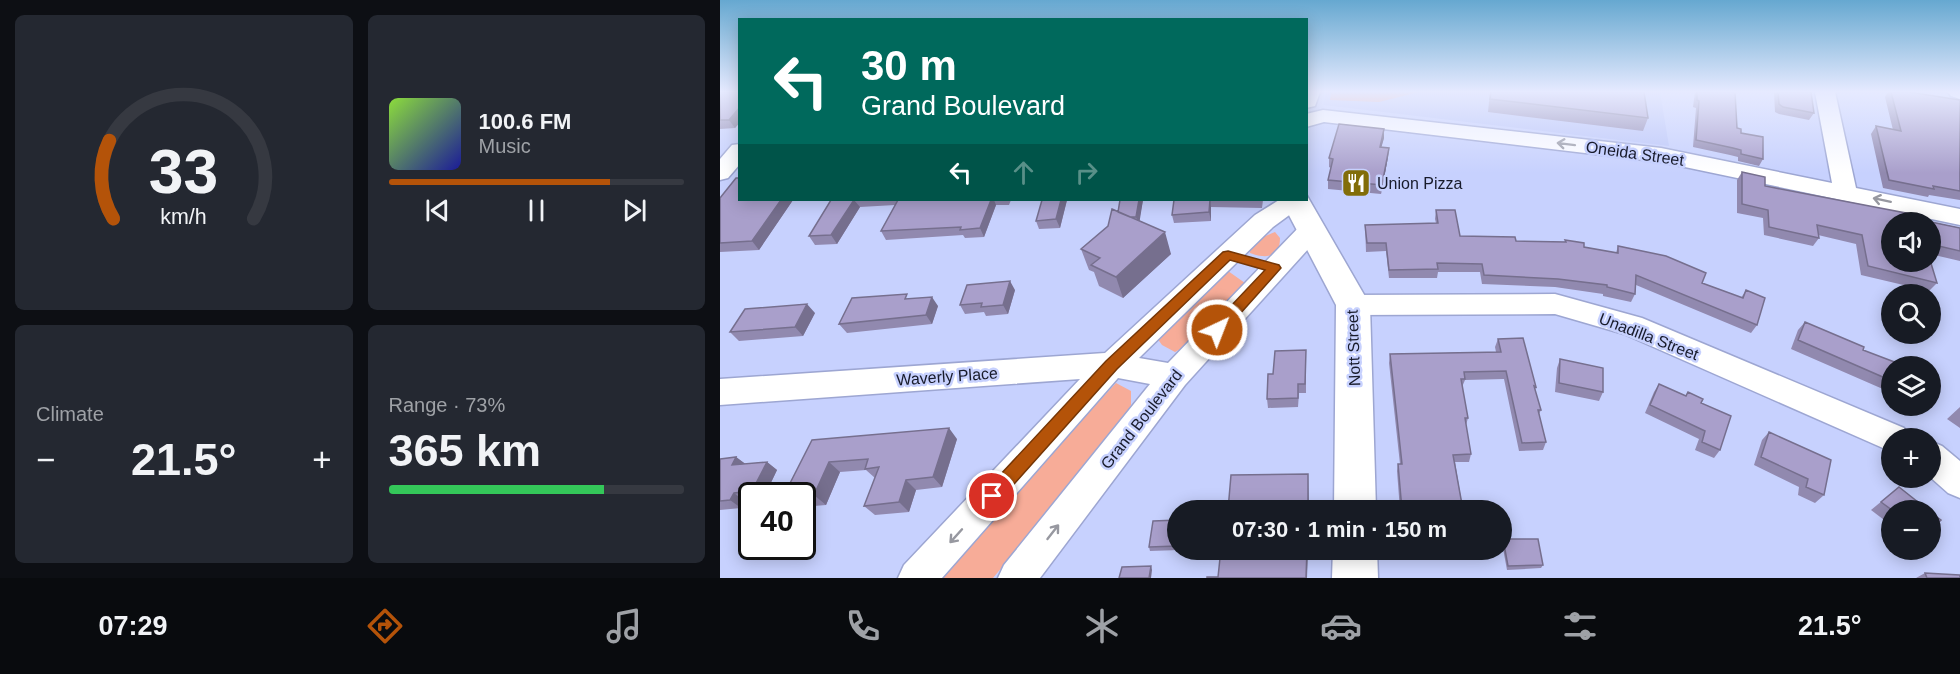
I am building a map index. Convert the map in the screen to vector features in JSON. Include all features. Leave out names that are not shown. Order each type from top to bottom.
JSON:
[{"type":"main road","name":"Nott Street","points":[[1296,201],[1353,305],[1355,500]]},
{"type":"main road","points":[[1355,560],[1355,578]]},
{"type":"street","name":"Oneida Street","points":[[1349,119],[1661,155],[1960,217]]},
{"type":"street","points":[[1830,119],[1845,192]]},
{"type":"street","points":[[917,578],[1112,365],[1263,221],[1294,201]]},
{"type":"street","name":"Grand Boulevard","points":[[1017,578],[1174,376],[1311,230]]},
{"type":"street","points":[[1228,255],[1275,268]]},
{"type":"street","name":"Unadilla Street","points":[[1353,305],[1555,304],[1632,326],[1881,433]]},
{"type":"street","name":"Waverly Place","points":[[720,392],[1112,365],[1174,376]]},
{"type":"street","points":[[1941,466],[1960,482]]},
{"type":"shaded area","points":[[1442,119],[1664,119],[1669,146]]},
{"type":"shaded area","points":[[1275,232],[1280,238],[1278,250],[1275,253],[1261,256],[1250,253],[1249,248],[1263,237]]},
{"type":"shaded area","points":[[1228,271],[1245,283],[1193,342],[1175,352],[1162,345],[1157,338]]},
{"type":"shaded area","points":[[1116,383],[1131,391],[1131,405],[1113,434],[993,578],[935,578]]},
{"type":"building","points":[[1698,119],[1736,119],[1737,128],[1741,129],[1741,133],[1763,137],[1763,159],[1741,154],[1741,150],[1696,140]]},
{"type":"building","points":[[1898,119],[1960,119],[1960,191],[1933,186],[1934,189],[1889,180],[1876,126],[1901,131]]},
{"type":"building","points":[[1339,124],[1384,129],[1380,147],[1389,148],[1382,185],[1328,180],[1333,159],[1329,158]]},
{"type":"building","points":[[1742,172],[1765,177],[1765,186],[1901,212],[1881,212],[1881,269],[1868,266],[1862,235],[1817,225],[1819,238],[1769,227],[1768,210],[1742,204]]},
{"type":"building","points":[[738,178],[738,201],[780,201],[752,241],[720,243],[720,198]]},
{"type":"building","points":[[830,201],[853,201],[831,235],[809,236]]},
{"type":"building","points":[[897,201],[991,201],[980,228],[881,231]]},
{"type":"building","points":[[1042,201],[1061,201],[1056,219],[1036,221]]},
{"type":"building","points":[[1120,201],[1139,201],[1136,217],[1118,212]]},
{"type":"building","points":[[1174,201],[1210,201],[1209,212],[1172,215]]},
{"type":"building","points":[[1112,209],[1165,232],[1116,277],[1091,265],[1100,258],[1081,249],[1108,226]]},
{"type":"building","points":[[1436,210],[1455,210],[1460,236],[1515,237],[1516,241],[1566,242],[1565,240],[1584,243],[1584,247],[1618,253],[1618,246],[1666,256],[1706,273],[1702,283],[1743,298],[1746,290],[1765,298],[1757,325],[1636,275],[1635,294],[1607,287],[1607,285],[1558,279],[1484,275],[1482,264],[1437,263],[1438,269],[1389,270],[1386,243],[1367,243],[1365,225],[1438,223]]},
{"type":"building","points":[[1941,224],[1960,228],[1960,251],[1941,247]]},
{"type":"building","points":[[1892,272],[1934,272],[1937,283]]},
{"type":"building","points":[[1010,281],[1003,305],[981,307],[982,303],[960,305],[967,285]]},
{"type":"building","points":[[907,294],[905,299],[932,297],[926,315],[839,324],[852,298]]},
{"type":"building","points":[[807,304],[795,327],[730,332],[745,309]]},
{"type":"building","points":[[1805,322],[1864,347],[1863,350],[1881,357],[1881,376],[1798,340]]},
{"type":"building","points":[[1523,338],[1536,387],[1534,386],[1541,410],[1538,410],[1546,442],[1522,443],[1506,371],[1464,372],[1465,379],[1461,379],[1471,454],[1453,455],[1461,500],[1401,500],[1398,464],[1402,464],[1390,354],[1501,352],[1498,339]]},
{"type":"building","points":[[1306,350],[1305,384],[1298,384],[1298,398],[1267,399],[1268,374],[1273,374],[1275,351]]},
{"type":"building","points":[[1560,359],[1603,368],[1603,392],[1559,383]]},
{"type":"building","points":[[1659,384],[1686,396],[1688,392],[1703,399],[1701,403],[1731,416],[1720,450],[1702,442],[1705,431],[1650,405]]},
{"type":"building","points":[[949,428],[933,477],[906,480],[899,502],[864,506],[879,467],[865,469],[868,459],[829,462],[816,491],[816,482],[791,482],[812,440]]},
{"type":"building","points":[[1769,432],[1831,460],[1824,495],[1806,487],[1808,479],[1761,457]]},
{"type":"building","points":[[736,457],[732,465],[767,462],[757,482],[738,482],[738,493],[734,493],[730,500],[720,501],[720,459]]},
{"type":"building","points":[[1308,474],[1308,500],[1229,500],[1231,475]]},
{"type":"building","points":[[1900,488],[1915,500],[1883,500]]},
{"type":"building","points":[[1167,520],[1167,546],[1149,547],[1153,521]]},
{"type":"building","points":[[1512,539],[1538,539],[1543,565],[1508,566],[1507,560],[1512,560]]},
{"type":"building","points":[[1220,560],[1307,560],[1306,578],[1207,578],[1218,577]]},
{"type":"building","points":[[1151,566],[1149,578],[1119,578],[1122,567]]},
{"type":"building","points":[[1925,573],[1960,575],[1960,578],[1927,578]]},
{"type":"place","name":"Union Pizza","points":[[1356,183]]},
{"type":"route","points":[[992,496],[1112,365],[1228,255],[1275,268],[1217,330]]}]
